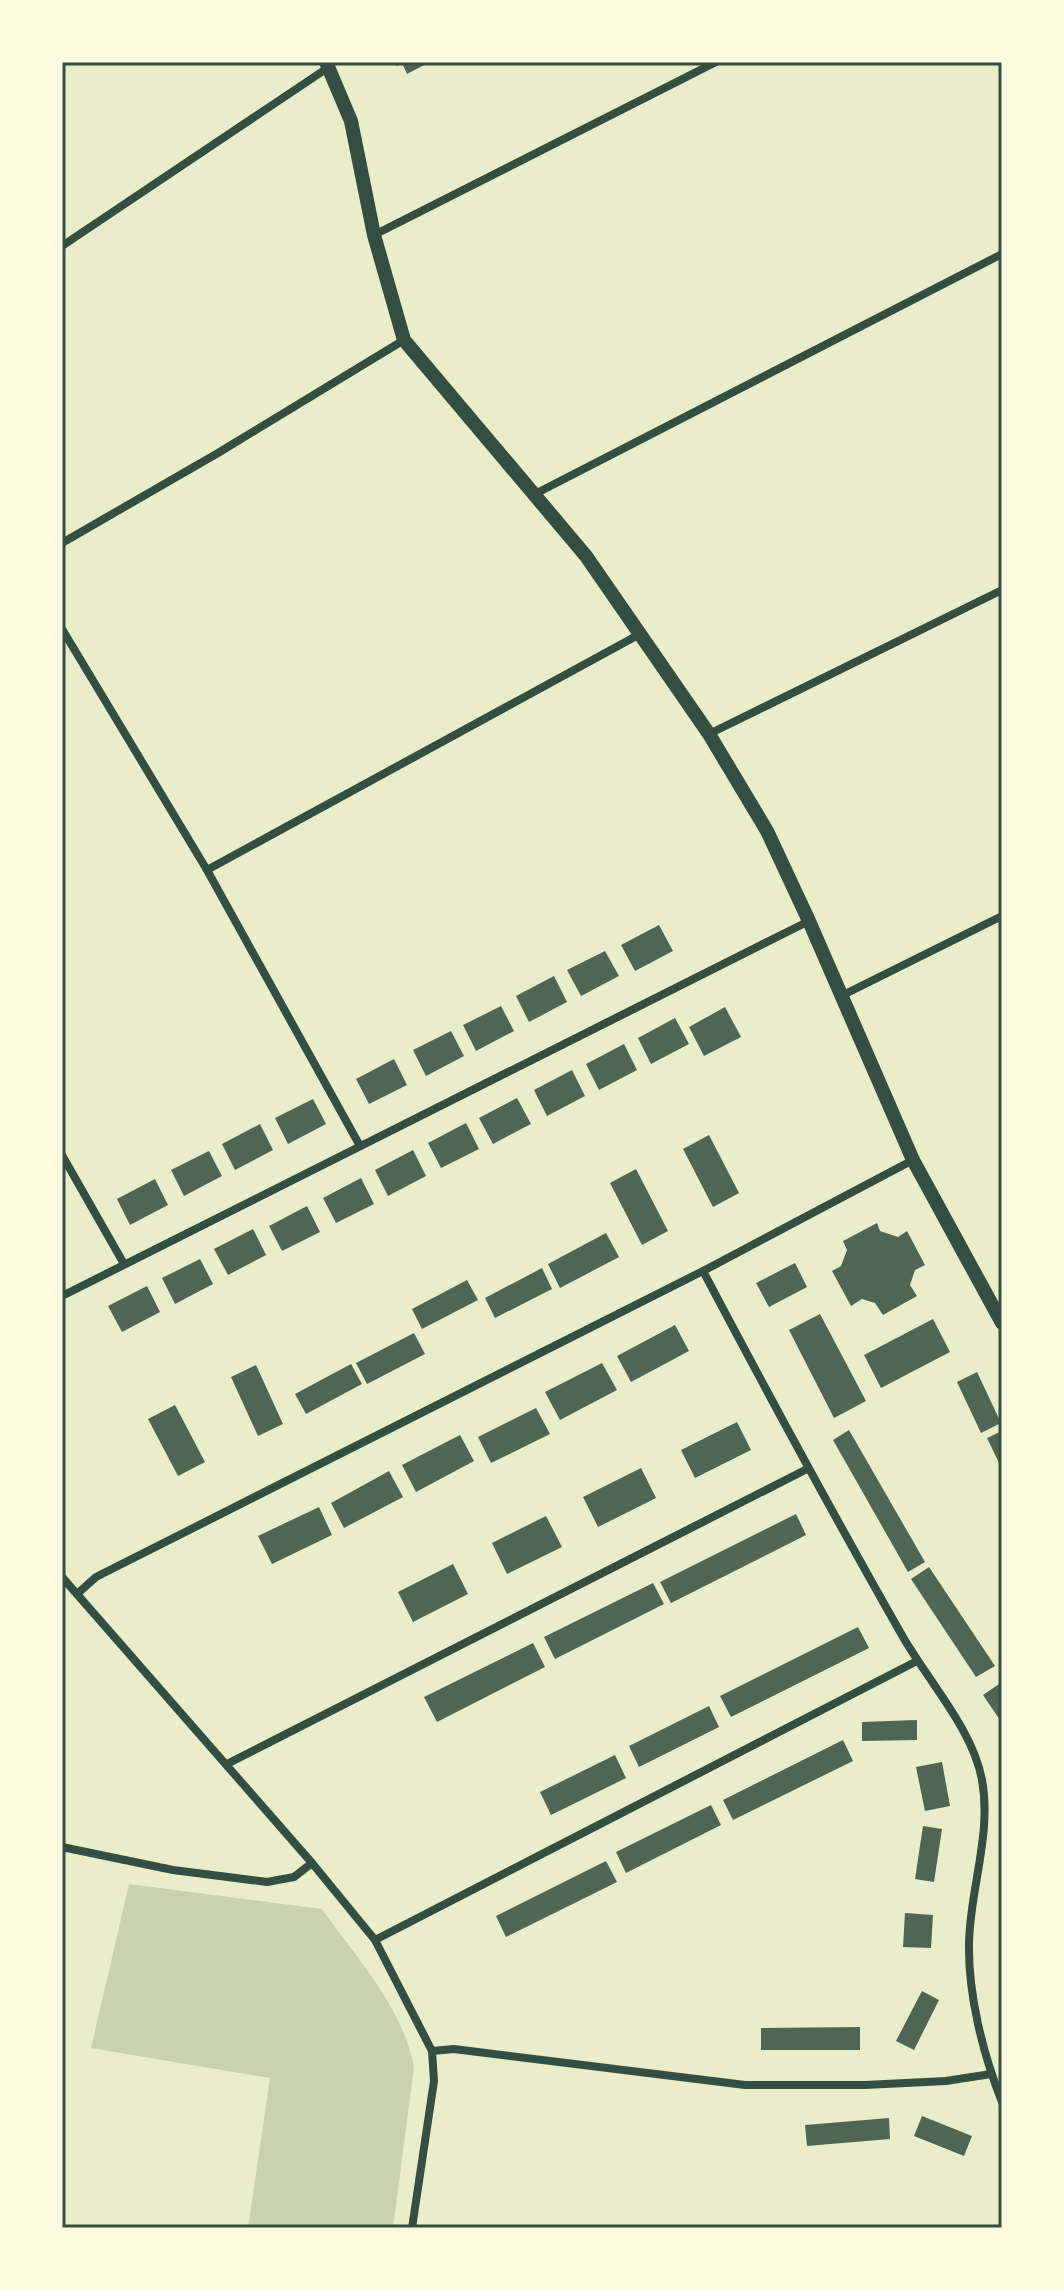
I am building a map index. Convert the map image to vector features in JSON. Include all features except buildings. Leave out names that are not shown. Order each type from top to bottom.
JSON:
[{"type":"street","points":[[374,235],[716,62]]},
{"type":"street","points":[[62,246],[328,64],[351,121],[374,235],[404,340],[586,556],[709,734],[767,831],[913,1160],[1002,1323]]},
{"type":"street","points":[[533,496],[1002,254]]},
{"type":"street","points":[[62,543],[404,340]]},
{"type":"street","points":[[709,734],[1002,590]]},
{"type":"street","points":[[62,629],[207,870],[360,1146]]},
{"type":"street","points":[[207,870],[640,634]]},
{"type":"street","points":[[841,996],[1002,916]]},
{"type":"street","points":[[62,1296],[809,921]]},
{"type":"street","points":[[62,1155],[124,1264]]},
{"type":"street","points":[[77,1594],[96,1577],[703,1271],[913,1160]]},
{"type":"street","points":[[703,1271],[807,1469],[917,1661],[970,1742],[982,1780],[984,1826],[969,1943],[973,1996],[991,2074],[1002,2102]]},
{"type":"street","points":[[227,1764],[807,1469]]},
{"type":"street","points":[[62,1577],[227,1764],[375,1940],[432,2051],[434,2081],[412,2228]]},
{"type":"street","points":[[375,1940],[917,1661]]},
{"type":"street","points":[[62,1847],[173,1870],[267,1882],[294,1877],[312,1863]]},
{"type":"street","points":[[432,2051],[454,2049],[745,2085],[865,2085],[946,2081],[991,2074]]},
{"type":"green space","points":[[129,1884],[322,1909],[389,2004],[400,2024],[414,2067],[393,2228],[248,2228],[270,2078],[91,2048]]}]
